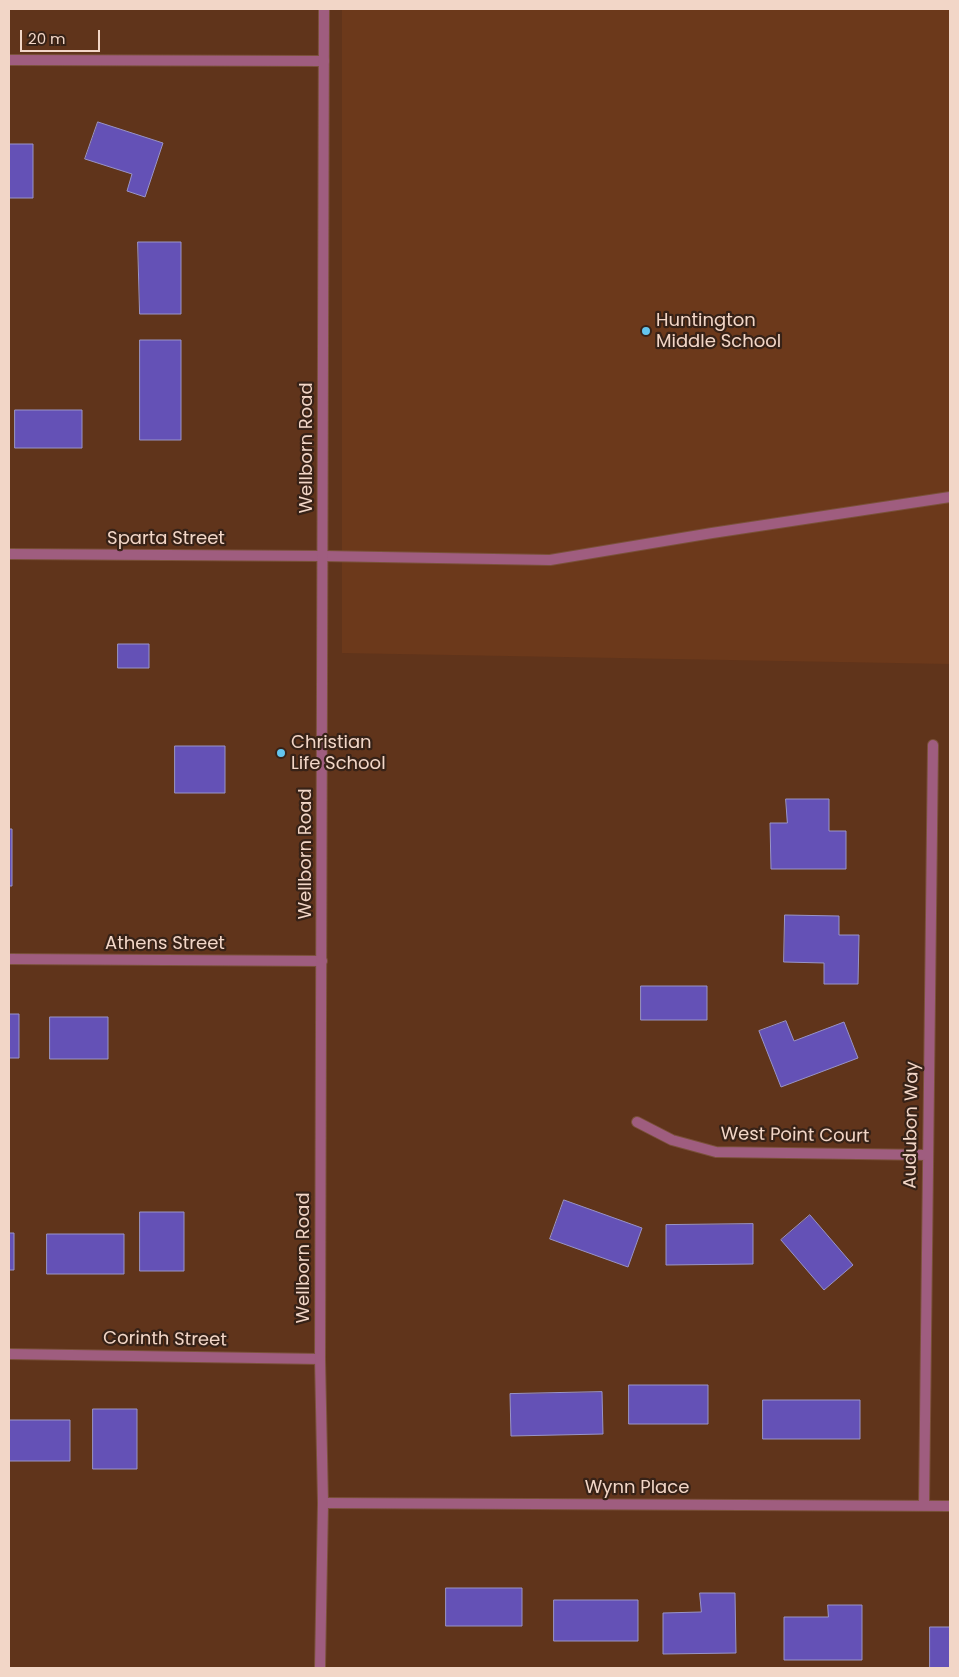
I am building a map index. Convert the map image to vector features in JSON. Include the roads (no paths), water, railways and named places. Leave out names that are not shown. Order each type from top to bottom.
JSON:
[{"type":"street","name":"Wellborn Road","points":[[320,1668],[323,1503],[320,1359],[324,9]]},
{"type":"street","points":[[9,60],[324,62]]},
{"type":"street","name":"Sparta Street","points":[[9,554],[550,560],[950,497]]},
{"type":"street","name":"Audubon Way","points":[[924,1506],[933,745]]},
{"type":"street","name":"Athens Street","points":[[9,959],[322,961]]},
{"type":"street","name":"West Point Court","points":[[637,1122],[672,1140],[716,1152],[928,1155]]},
{"type":"street","name":"Corinth Street","points":[[9,1354],[320,1359]]},
{"type":"street","name":"Wynn Place","points":[[323,1503],[950,1506]]},
{"type":"place","name":"Huntington Middle School","points":[[646,331]]},
{"type":"place","name":"Christian Life School","points":[[281,753]]}]
